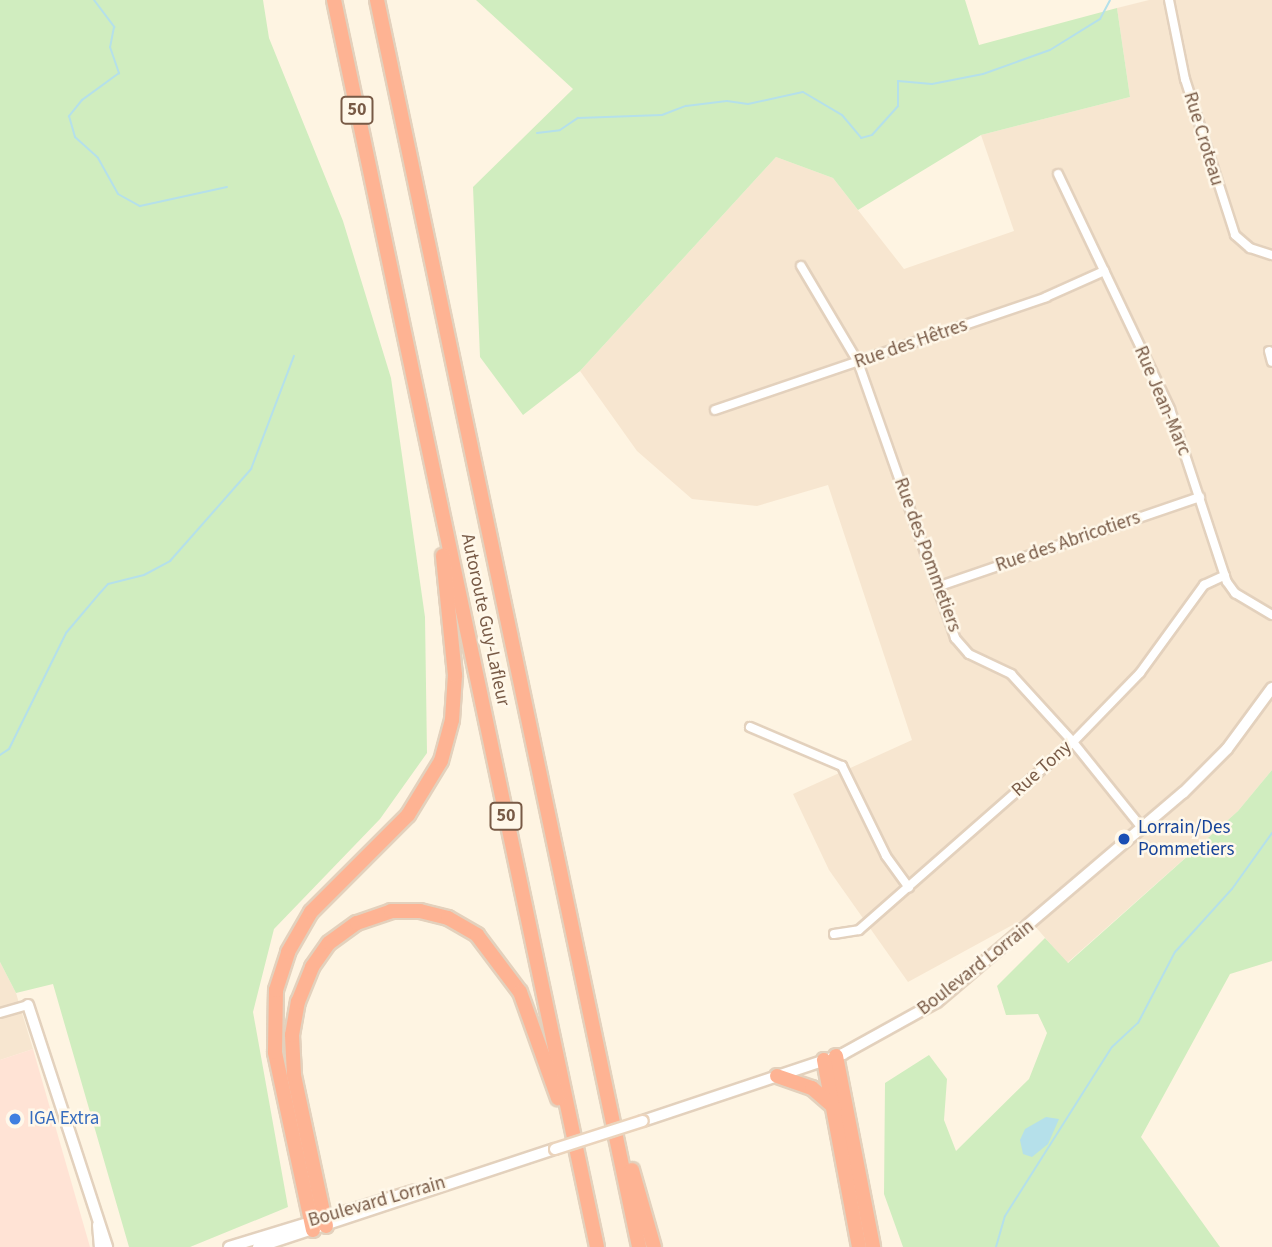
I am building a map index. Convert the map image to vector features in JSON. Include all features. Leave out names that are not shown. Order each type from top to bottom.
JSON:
[{"type":"highway","name":"Autoroute Guy-Lafleur","points":[[334,0],[597,1247]]},
{"type":"highway","name":"Autoroute Guy-Lafleur","points":[[377,0],[639,1247]]},
{"type":"highway","points":[[319,1223],[275,1052],[275,997],[285,959],[306,918],[412,810],[433,778],[447,742],[454,706],[454,659],[431,461]]},
{"type":"highway","points":[[319,1223],[293,1068],[296,1010],[308,974],[329,943],[357,923],[391,911],[426,911],[453,920],[481,939],[504,965],[534,1025],[581,1171]]},
{"type":"highway","points":[[830,1058],[835,1108],[859,1247]]},
{"type":"highway","points":[[830,1058],[873,1247]]},
{"type":"highway","points":[[777,1076],[812,1088],[835,1108]]},
{"type":"highway","points":[[607,1092],[654,1247]]},
{"type":"main road","name":"Boulevard Lorrain","points":[[229,1247],[319,1223],[643,1121],[830,1058],[890,1031],[950,993],[1143,829],[1227,749],[1272,688]]},
{"type":"main road","name":"Boulevard Lorrain","points":[[258,1247],[319,1223]]},
{"type":"main road","points":[[98,1225],[100,1247]]},
{"type":"street","name":"Rue Croteau","points":[[1168,0],[1185,79],[1234,235],[1250,248],[1272,255]]},
{"type":"street","name":"Rue Jean-Marc","points":[[1059,174],[1170,409],[1225,575],[1235,593],[1272,615]]},
{"type":"street","name":"Rue des Pommetiers","points":[[801,266],[858,362],[937,587],[962,646],[1011,674],[1073,742],[1143,829]]},
{"type":"street","name":"Rue des Hêtres","points":[[715,410],[1046,297],[1104,271]]},
{"type":"street","points":[[1269,351],[1272,362]]},
{"type":"street","name":"Rue des Abricotiers","points":[[937,587],[1200,497]]},
{"type":"street","name":"Rue Tony","points":[[834,934],[859,930],[1073,742],[1140,673],[1204,585],[1225,575]]},
{"type":"street","points":[[750,727],[842,766],[886,856],[908,888]]},
{"type":"street","points":[[0,1013],[28,1005],[107,1247]]},
{"type":"shaded area","points":[[1149,0],[1272,0],[1272,770],[1238,811],[1067,963],[1027,917],[908,982],[829,870],[793,794],[912,740],[828,485],[757,506],[692,499],[637,451],[580,371],[776,157],[833,178],[904,269],[1014,231],[981,135],[1130,97],[1117,8]]},
{"type":"shaded area","points":[[0,962],[16,993],[33,1049],[0,1060]]},
{"type":"shaded area","points":[[33,1049],[90,1247],[0,1247],[0,1060]]},
{"type":"green space","points":[[0,0],[263,0],[269,38],[343,221],[391,378],[425,617],[427,753],[380,819],[274,929],[253,1012],[288,1207],[190,1247],[129,1247],[53,984],[16,993],[0,962]]},
{"type":"green space","points":[[476,0],[965,0],[979,45],[1117,8],[1130,97],[981,135],[858,210],[833,178],[776,157],[580,371],[523,415],[480,357],[473,187],[573,89]]},
{"type":"green space","points":[[1272,770],[1272,961],[1230,974],[1141,1137],[1220,1247],[903,1247],[884,1194],[885,1083],[929,1055],[947,1079],[944,1120],[956,1151],[1029,1079],[1047,1033],[1038,1014],[1006,1015],[997,986],[1045,938],[1068,963],[1238,811]]},
{"type":"water","points":[[1046,1117],[1059,1119],[1048,1144],[1032,1157],[1023,1154],[1020,1140],[1025,1129]]},
{"type":"waterway","points":[[94,0],[114,27],[110,47],[119,73],[82,100],[69,116],[75,137],[98,158],[118,194],[140,206],[227,187]]},
{"type":"waterway","points":[[537,133],[560,130],[578,118],[662,115],[686,106],[727,101],[748,104],[803,92],[842,115],[861,138],[872,135],[898,106],[898,81],[932,84],[983,74],[1050,50],[1100,19],[1110,0]]},
{"type":"waterway","points":[[0,755],[9,749],[66,633],[99,594],[108,584],[144,575],[170,561],[251,469],[294,356]]},
{"type":"waterway","points":[[996,1247],[1005,1216],[1112,1047],[1138,1023],[1175,952],[1232,889],[1272,833]]},
{"type":"place","name":"Lorrain/Des Pommetiers","points":[[1124,839]]},
{"type":"place","name":"IGA Extra","points":[[15,1119]]}]
